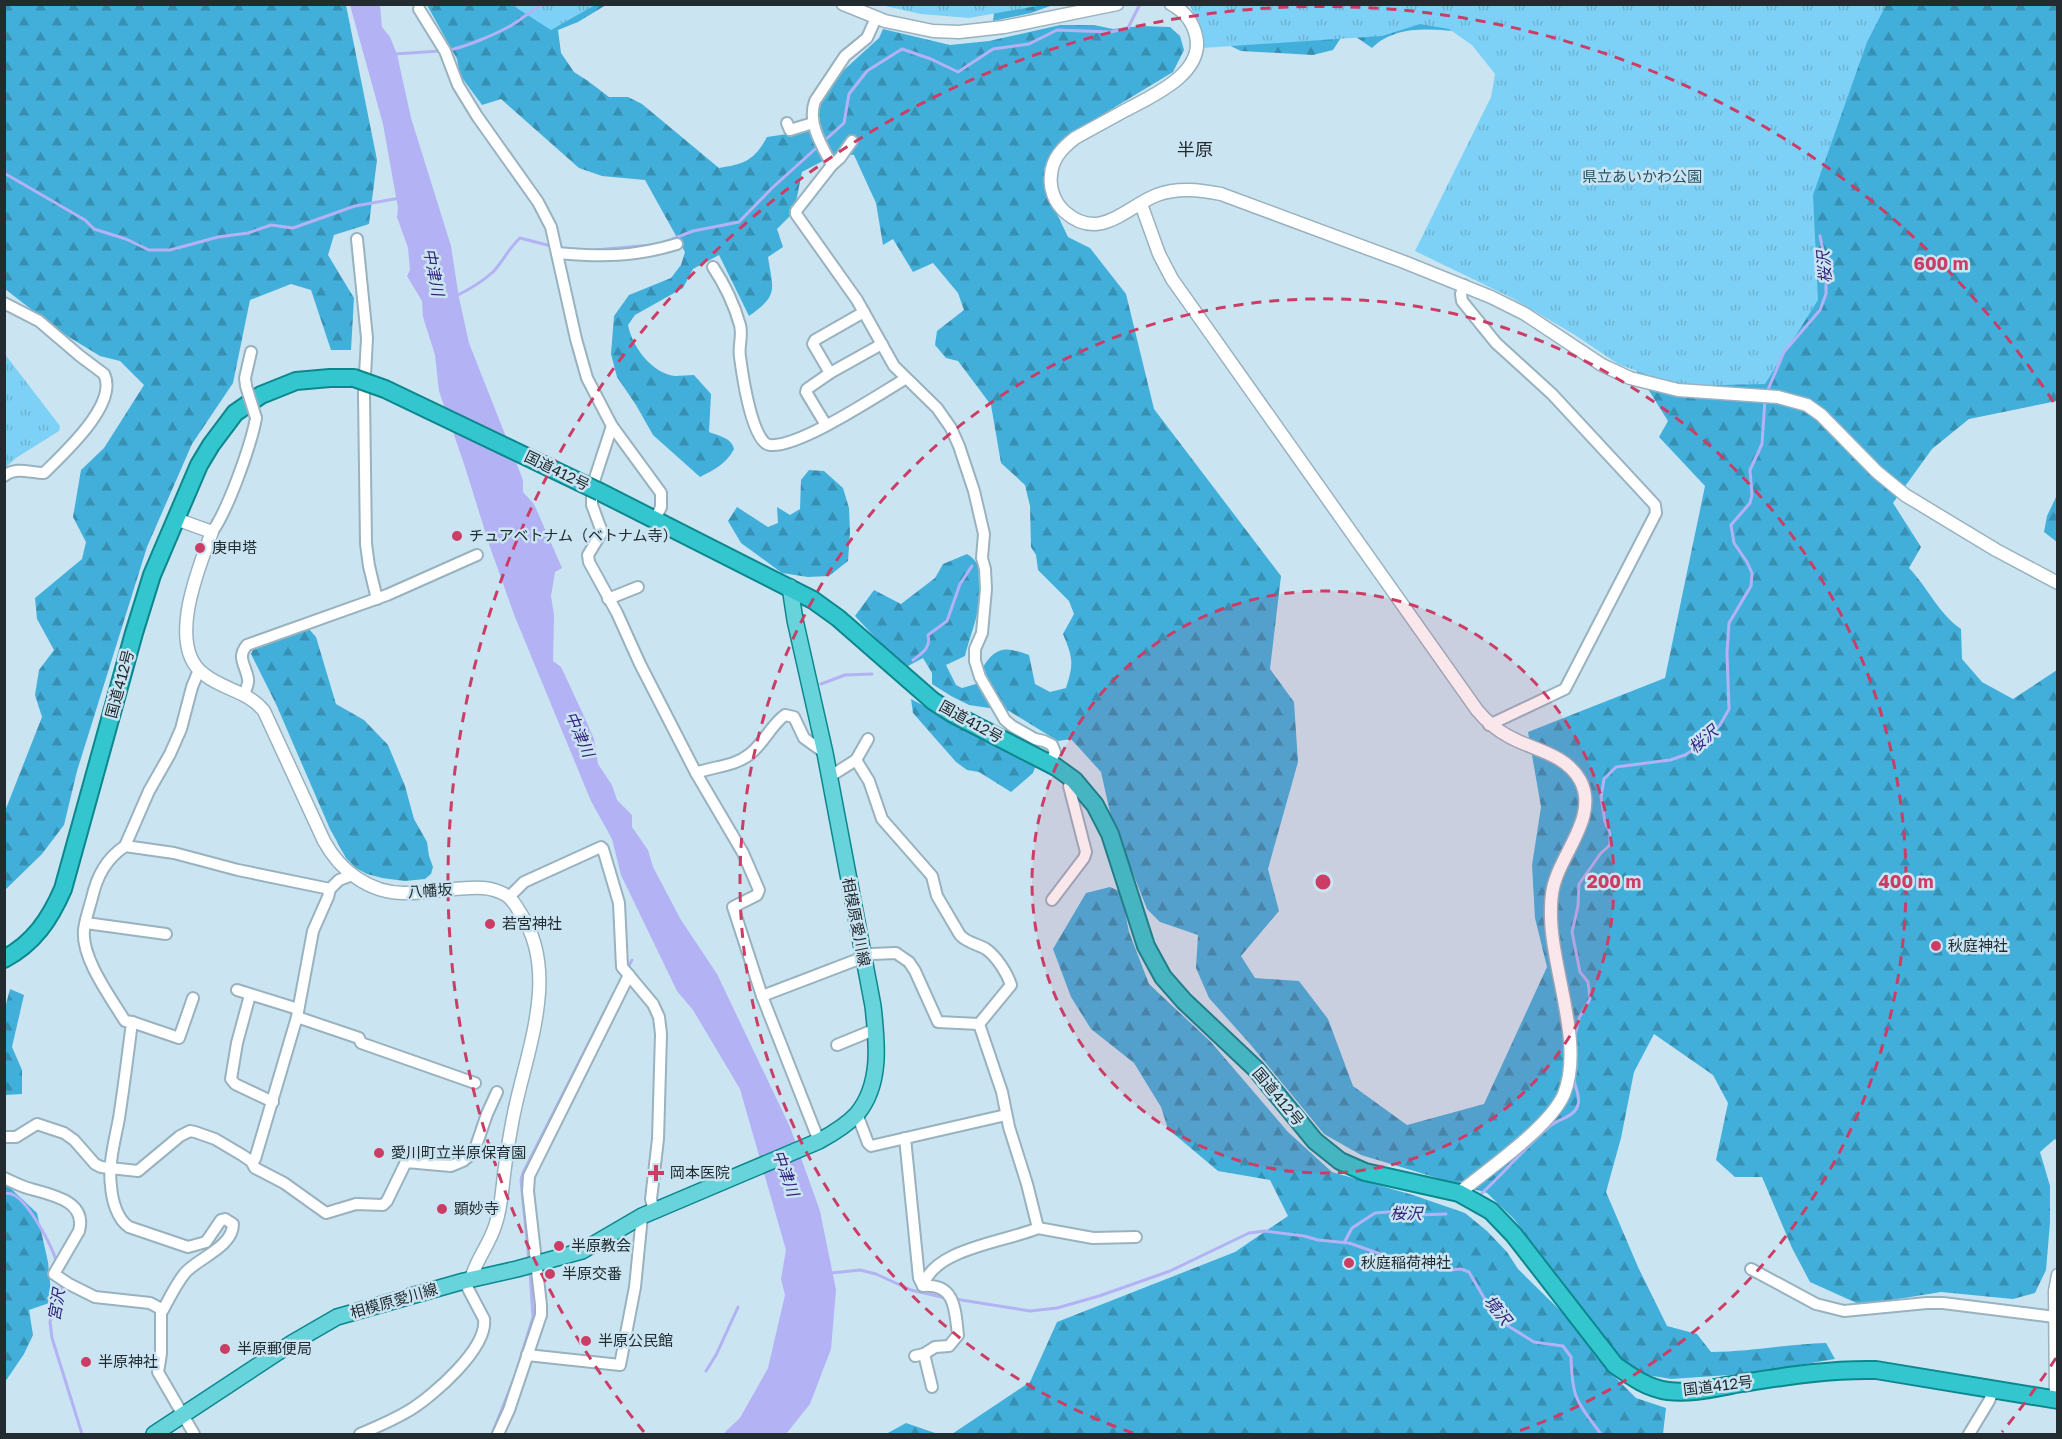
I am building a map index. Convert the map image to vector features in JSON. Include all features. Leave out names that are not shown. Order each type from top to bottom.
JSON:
[{"type":"highway","name":"国道412号","points":[[4,959],[26,946],[37,935],[57,904],[152,575],[199,465],[211,445],[230,419],[245,404],[277,387],[296,381],[354,378],[385,388],[790,587],[838,618],[933,701],[953,714],[1050,764],[1074,780],[1095,805],[1110,834],[1146,946],[1163,977],[1184,1001],[1256,1069],[1315,1141],[1340,1161],[1365,1172],[1459,1193],[1491,1211],[1514,1235],[1615,1365],[1646,1386],[1669,1391],[1693,1391],[1814,1372],[1876,1370],[2057,1400]]},
{"type":"main road","name":"相模原愛川線","points":[[154,1434],[292,1343],[337,1317],[582,1251],[648,1213],[730,1177],[819,1142],[842,1128],[856,1114],[870,1090],[875,1073],[876,1029],[825,753],[795,620],[790,587]]},
{"type":"street","points":[[843,4],[876,18],[933,31],[971,32],[1117,4]]},
{"type":"street","points":[[1171,4],[1187,17],[1194,29],[1197,40],[1191,64],[1164,90],[1075,138],[1057,156],[1051,167],[1050,183],[1060,208],[1070,217],[1097,224],[1114,220],[1157,195],[1195,189],[1221,194],[1464,285],[1510,306],[1602,365],[1630,378],[1678,390],[1778,397],[1801,403],[1821,415],[1877,472],[1905,495],[1996,550],[2058,583]]},
{"type":"street","points":[[419,9],[445,51],[458,85],[477,116],[538,202],[551,227],[587,378],[612,426],[661,493],[661,507],[655,520]]},
{"type":"street","points":[[832,165],[813,123],[814,101],[845,56],[867,38],[876,18]]},
{"type":"street","points":[[787,123],[790,130],[813,123]]},
{"type":"street","points":[[852,141],[840,159],[832,165],[796,211],[796,214],[864,312],[894,366],[945,417],[959,446],[974,491],[984,534],[982,558],[986,589],[982,633],[975,649],[975,661],[980,677],[1005,720],[1035,740],[1044,741],[1052,746],[1055,752],[1050,764]]},
{"type":"street","points":[[1141,204],[1159,254],[1178,288],[1489,724],[1513,739],[1562,761],[1581,781],[1584,792],[1583,818],[1556,878],[1551,898],[1551,928],[1571,1054],[1568,1081],[1556,1108],[1527,1138],[1459,1193]]},
{"type":"street","points":[[357,239],[367,338],[364,394],[366,544],[377,599]]},
{"type":"street","points":[[557,253],[605,257],[632,254],[677,244]]},
{"type":"street","points":[[713,267],[729,292],[741,327],[742,341],[739,354],[747,401],[754,425],[765,443],[770,445],[792,441],[818,430],[905,379]]},
{"type":"street","points":[[1464,285],[1461,294],[1462,301],[1496,343],[1552,394],[1649,498],[1655,505],[1656,513],[1564,689],[1489,724]]},
{"type":"street","points":[[4,303],[39,321],[104,374],[107,380],[103,400],[86,432],[44,473],[18,470],[4,476]]},
{"type":"street","points":[[830,373],[813,344],[864,312]]},
{"type":"street","points":[[826,425],[806,392],[807,389],[830,373],[882,344]]},
{"type":"street","points":[[251,352],[245,378],[256,418],[227,502],[212,532],[190,594],[187,609],[188,645],[199,670],[216,682],[255,700],[264,711],[328,849],[343,868],[352,875]]},
{"type":"street","points":[[612,426],[595,478],[592,498],[592,505],[602,532],[588,558],[617,613],[639,664],[696,773],[743,853],[759,890],[757,896],[733,907],[762,996],[819,1142]]},
{"type":"street","points":[[176,519],[212,532]]},
{"type":"street","points":[[244,694],[248,678],[241,659],[242,650],[247,645],[377,599],[477,555]]},
{"type":"street","points":[[608,599],[638,587]]},
{"type":"street","points":[[193,998],[179,1038],[125,1021],[98,979],[84,937],[99,874],[109,860],[125,846],[149,791],[181,729],[199,670]]},
{"type":"street","points":[[696,773],[723,767],[749,756],[779,719],[785,715],[794,717],[804,738],[825,753]]},
{"type":"street","points":[[829,777],[856,760],[868,739]]},
{"type":"street","points":[[856,760],[869,781],[882,819],[932,876],[937,896],[960,935],[963,939],[987,950],[1007,975],[1011,985],[978,1024]]},
{"type":"street","points":[[1052,900],[1084,858],[1086,852],[1069,786],[1074,780]]},
{"type":"street","points":[[125,846],[182,855],[238,870],[330,889]]},
{"type":"street","points":[[360,1434],[412,1408],[469,1358],[485,1326],[468,1280],[490,1241],[500,1210],[514,1113],[537,1007],[539,987],[538,959],[531,935],[526,922],[509,897],[524,882],[601,847],[619,903],[622,967],[653,1005],[661,1034],[658,1139],[651,1199],[620,1365],[527,1355]]},
{"type":"street","points":[[251,1161],[255,1159],[273,1102],[297,1013],[313,931],[330,889],[339,880],[352,875]]},
{"type":"street","name":"八幡坂","points":[[352,875],[374,887],[403,893],[482,888],[497,891],[509,897]]},
{"type":"street","points":[[86,923],[166,934]]},
{"type":"street","points":[[762,996],[872,954],[896,953],[909,962],[915,971],[939,1022],[978,1024]]},
{"type":"street","points":[[498,1434],[509,1410],[541,1315],[528,1191],[529,1176],[629,975]]},
{"type":"street","points":[[237,990],[359,1038],[361,1043],[475,1083]]},
{"type":"street","points":[[250,995],[237,1043],[231,1079],[235,1084],[273,1102]]},
{"type":"street","points":[[4,1178],[69,1202],[78,1213],[81,1224],[79,1231],[54,1274],[95,1297],[150,1303],[164,1310],[179,1280],[186,1272],[220,1247],[233,1228],[233,1224],[225,1219],[221,1220],[206,1242],[188,1247],[140,1232],[124,1224],[116,1210],[110,1169],[126,1078],[132,1022]]},
{"type":"street","points":[[978,1024],[1002,1092],[1006,1115],[1038,1228]]},
{"type":"street","points":[[837,1046],[876,1029]]},
{"type":"street","points":[[4,1137],[16,1137],[37,1124],[56,1130],[74,1140],[95,1164],[110,1169],[138,1171],[180,1136],[190,1131],[215,1139],[251,1161],[255,1168],[284,1183],[326,1212],[356,1204],[383,1205],[406,1162],[451,1166],[463,1161],[474,1152],[497,1092]]},
{"type":"street","points":[[856,1114],[871,1146],[1006,1115]]},
{"type":"street","points":[[905,1138],[919,1278],[923,1286]]},
{"type":"street","points":[[923,1286],[925,1277],[954,1255],[1038,1228],[1093,1238],[1136,1237]]},
{"type":"street","points":[[1751,1269],[1816,1304],[1844,1311],[1943,1303],[2055,1317]]},
{"type":"street","points":[[2057,1400],[2055,1291],[2058,1275]]},
{"type":"street","points":[[923,1286],[946,1291],[950,1295],[958,1335],[952,1344],[932,1348],[919,1355],[928,1383]]},
{"type":"street","points":[[161,1309],[162,1354],[158,1372],[194,1434]]},
{"type":"street","points":[[1969,1434],[1993,1391]]},
{"type":"green space","points":[[4,5],[346,5],[377,160],[369,224],[334,235],[328,255],[354,298],[351,350],[331,350],[311,290],[291,284],[250,300],[233,383],[192,444],[147,547],[77,771],[64,825],[42,854],[5,890],[5,811],[42,717],[35,695],[39,670],[54,650],[37,619],[35,598],[82,559],[86,542],[73,517],[81,470],[104,448],[144,385],[120,361],[100,356],[59,331],[5,289]]},
{"type":"green space","points":[[427,5],[606,5],[578,22],[558,30],[561,53],[574,72],[609,97],[628,97],[642,104],[719,168],[748,160],[758,151],[767,137],[807,131],[819,120],[816,109],[834,79],[879,38],[883,29],[950,45],[989,41],[1060,25],[1094,25],[1113,29],[1141,26],[1170,27],[1180,36],[1184,50],[1173,72],[1077,130],[1058,146],[1044,169],[1045,189],[1068,237],[1090,248],[1126,294],[1154,409],[1281,576],[1270,669],[1294,702],[1298,762],[1268,869],[1279,911],[1241,956],[1255,978],[1299,981],[1328,1019],[1353,1086],[1407,1125],[1484,1104],[1547,967],[1535,918],[1532,865],[1541,807],[1528,732],[1665,678],[1705,486],[1659,437],[1668,421],[1486,130],[1499,77],[1472,33],[1433,30],[1406,31],[1382,40],[1372,48],[1346,30],[1333,50],[1313,55],[1241,51],[1218,40],[1199,5],[2057,5],[2057,401],[1969,419],[1932,449],[1893,503],[1921,547],[1909,568],[1946,616],[1961,629],[1962,659],[1982,682],[2013,699],[2057,670],[2058,1142],[2055,1139],[2040,1152],[2050,1186],[2050,1223],[2046,1270],[2035,1293],[2013,1299],[1941,1292],[1861,1305],[1810,1282],[1792,1248],[1762,1177],[1735,1177],[1716,1160],[1728,1103],[1713,1075],[1654,1034],[1634,1072],[1621,1138],[1606,1192],[1638,1267],[1667,1326],[1697,1334],[1711,1352],[1826,1343],[1835,1359],[1744,1374],[1671,1379],[1641,1374],[1623,1360],[1514,1219],[1487,1193],[1361,1155],[1324,1134],[1209,998],[1196,968],[1198,935],[1160,922],[1147,909],[1111,817],[1101,772],[1071,739],[1058,741],[1009,711],[969,705],[932,684],[932,673],[923,658],[908,666],[900,664],[855,616],[874,590],[901,604],[935,578],[943,564],[967,554],[976,562],[981,573],[982,587],[965,656],[946,665],[956,685],[962,688],[986,681],[983,667],[998,651],[1008,649],[1029,655],[1035,684],[1050,692],[1066,688],[1071,661],[1063,634],[1074,614],[1069,601],[1038,570],[1036,555],[1031,547],[1030,506],[1025,485],[1001,463],[991,405],[958,361],[946,358],[935,345],[937,331],[964,310],[958,293],[933,263],[913,272],[893,239],[883,245],[876,203],[854,155],[836,154],[802,172],[794,212],[777,229],[783,247],[768,257],[772,291],[770,297],[759,309],[749,316],[719,255],[693,269],[683,288],[635,315],[628,325],[638,350],[658,370],[675,376],[694,375],[711,394],[709,432],[731,442],[734,449],[724,462],[700,477],[653,435],[617,377],[611,354],[614,316],[629,295],[671,278],[681,265],[685,252],[645,180],[602,176],[579,168],[501,99],[482,105],[460,75],[457,59]]},
{"type":"green space","points":[[512,5],[595,5],[551,30]]},
{"type":"green space","points":[[881,5],[1042,5],[969,18],[921,14]]},
{"type":"green space","points":[[995,5],[1053,5],[1031,13],[993,21]]},
{"type":"green space","name":"県立あいかわ公園","points":[[1190,5],[1886,5],[1867,42],[1813,195],[1818,300],[1765,384],[1677,386],[1618,364],[1575,335],[1512,298],[1415,251],[1491,97],[1495,74],[1472,45],[1449,29],[1420,24],[1382,36],[1203,48],[1200,29]]},
{"type":"green space","points":[[4,353],[60,426],[59,431],[16,458],[5,468]]},
{"type":"green space","points":[[809,470],[824,471],[843,488],[849,508],[848,561],[829,576],[808,577],[782,573],[741,543],[728,521],[737,507],[768,527],[778,523],[777,507],[790,515],[800,509],[801,480]]},
{"type":"green space","points":[[2057,495],[2057,542],[2044,532],[2047,516]]},
{"type":"green space","points":[[308,628],[316,637],[336,704],[364,720],[388,745],[405,786],[414,819],[427,842],[433,867],[431,874],[425,879],[405,881],[367,874],[356,868],[346,858],[330,829],[276,704],[251,654],[254,647]]},
{"type":"green space","points":[[911,699],[1036,765],[1033,773],[1011,792],[979,772],[967,770],[956,762],[913,713]]},
{"type":"green space","points":[[1110,887],[1121,892],[1129,932],[1149,984],[1211,1042],[1288,1132],[1332,1172],[1413,1195],[1465,1213],[1487,1231],[1507,1252],[1518,1269],[1573,1323],[1611,1373],[1636,1398],[1666,1408],[1663,1434],[952,1434],[1030,1382],[1057,1322],[1235,1252],[1288,1216],[1270,1180],[1218,1171],[1168,1129],[1161,1107],[1134,1063],[1091,1029],[1071,997],[1053,949],[1086,893]]},
{"type":"green space","points":[[10,989],[24,995],[12,1047],[22,1070],[22,1094],[5,1095],[5,1008]]},
{"type":"green space","points":[[5,1183],[37,1213],[48,1262],[52,1302],[29,1310],[33,1335],[24,1354],[5,1382]]},
{"type":"green space","points":[[906,1423],[938,1434],[886,1434]]},
{"type":"water","name":"中津川","points":[[350,5],[380,5],[382,27],[390,37],[397,54],[411,118],[451,246],[469,343],[523,480],[523,492],[534,504],[562,568],[555,572],[551,596],[554,615],[553,661],[561,667],[594,739],[598,764],[612,785],[617,800],[632,815],[632,827],[648,850],[653,867],[681,920],[717,974],[790,1127],[820,1211],[836,1290],[831,1349],[810,1404],[786,1434],[723,1434],[740,1418],[768,1368],[785,1295],[781,1279],[786,1250],[740,1089],[693,1010],[677,991],[621,875],[612,839],[591,801],[515,617],[490,547],[439,391],[435,355],[423,317],[422,301],[407,276],[410,270],[408,248],[397,217],[398,208],[383,124]]},
{"type":"waterway","points":[[449,50],[498,32],[544,4]]},
{"type":"waterway","points":[[665,242],[693,231],[739,222],[772,188],[844,123],[849,94],[867,71],[902,49],[958,72],[993,49],[1029,44],[1057,30],[1111,32],[1128,28],[1140,4]]},
{"type":"waterway","points":[[394,54],[440,51]]},
{"type":"waterway","points":[[4,173],[85,220],[94,229],[126,239],[149,250],[170,250],[218,237],[248,233],[271,225],[293,228],[355,206],[400,198]]},
{"type":"waterway","name":"桜沢","points":[[1767,392],[1784,352],[1820,310],[1826,294],[1826,265],[1820,236]]},
{"type":"waterway","points":[[456,296],[493,272],[520,238],[551,246]]},
{"type":"waterway","points":[[594,250],[653,245]]},
{"type":"waterway","name":"桜沢","points":[[1575,1036],[1579,1018],[1590,999],[1588,982],[1580,972],[1572,932],[1578,906],[1579,884],[1601,853],[1610,845],[1610,833],[1605,822],[1601,797],[1604,779],[1616,767],[1670,760],[1685,755],[1699,746],[1720,725],[1729,709],[1727,653],[1729,623],[1751,586],[1752,573],[1734,543],[1731,525],[1750,503],[1752,495],[1750,470],[1762,444],[1765,399]]},
{"type":"waterway","points":[[913,660],[927,647],[928,635],[947,621],[960,584],[972,566]]},
{"type":"waterway","points":[[821,684],[845,675],[872,674]]},
{"type":"waterway","points":[[627,969],[632,960]]},
{"type":"waterway","points":[[529,1261],[521,1180],[523,1173],[614,993]]},
{"type":"waterway","name":"桜沢","points":[[1576,1052],[1576,1069]]},
{"type":"waterway","name":"桜沢","points":[[1481,1194],[1541,1134],[1554,1123],[1573,1113],[1579,1098],[1574,1078]]},
{"type":"waterway","name":"宮沢","points":[[4,1193],[14,1195],[27,1207],[45,1236],[57,1263]]},
{"type":"waterway","name":"桜沢","points":[[1344,1243],[1352,1228],[1375,1213],[1400,1211],[1417,1215],[1446,1214]]},
{"type":"waterway","name":"境沢","points":[[955,1299],[1030,1311],[1057,1308],[1170,1271],[1249,1233],[1265,1231],[1349,1243],[1418,1267],[1461,1269],[1469,1272],[1490,1308],[1505,1324],[1534,1342],[1563,1346],[1571,1357],[1577,1399],[1601,1434]]},
{"type":"waterway","points":[[831,1273],[860,1270],[876,1274],[911,1290],[946,1298]]},
{"type":"waterway","points":[[492,1434],[515,1376],[533,1317],[530,1271]]},
{"type":"waterway","name":"宮沢","points":[[60,1281],[61,1290],[50,1322],[52,1338],[82,1434]]},
{"type":"waterway","points":[[706,1371],[738,1307]]},
{"type":"place","name":"チュアベトナム（ベトナム寺）","points":[[457,536]]},
{"type":"place","name":"庚申塔","points":[[200,548]]},
{"type":"place","name":"若宮神社","points":[[490,924]]},
{"type":"place","name":"秋庭神社","points":[[1936,946]]},
{"type":"place","name":"愛川町立半原保育園","points":[[379,1153]]},
{"type":"place","name":"岡本医院","points":[[656,1173]]},
{"type":"place","name":"顕妙寺","points":[[442,1209]]},
{"type":"place","name":"半原教会","points":[[559,1246]]},
{"type":"place","name":"秋庭稲荷神社","points":[[1349,1263]]},
{"type":"place","name":"半原交番","points":[[550,1274]]},
{"type":"place","name":"半原公民館","points":[[586,1341]]},
{"type":"place","name":"半原郵便局","points":[[225,1349]]},
{"type":"place","name":"半原神社","points":[[86,1362]]},
{"type":"district","name":"半原","points":[[1195,150]]}]
